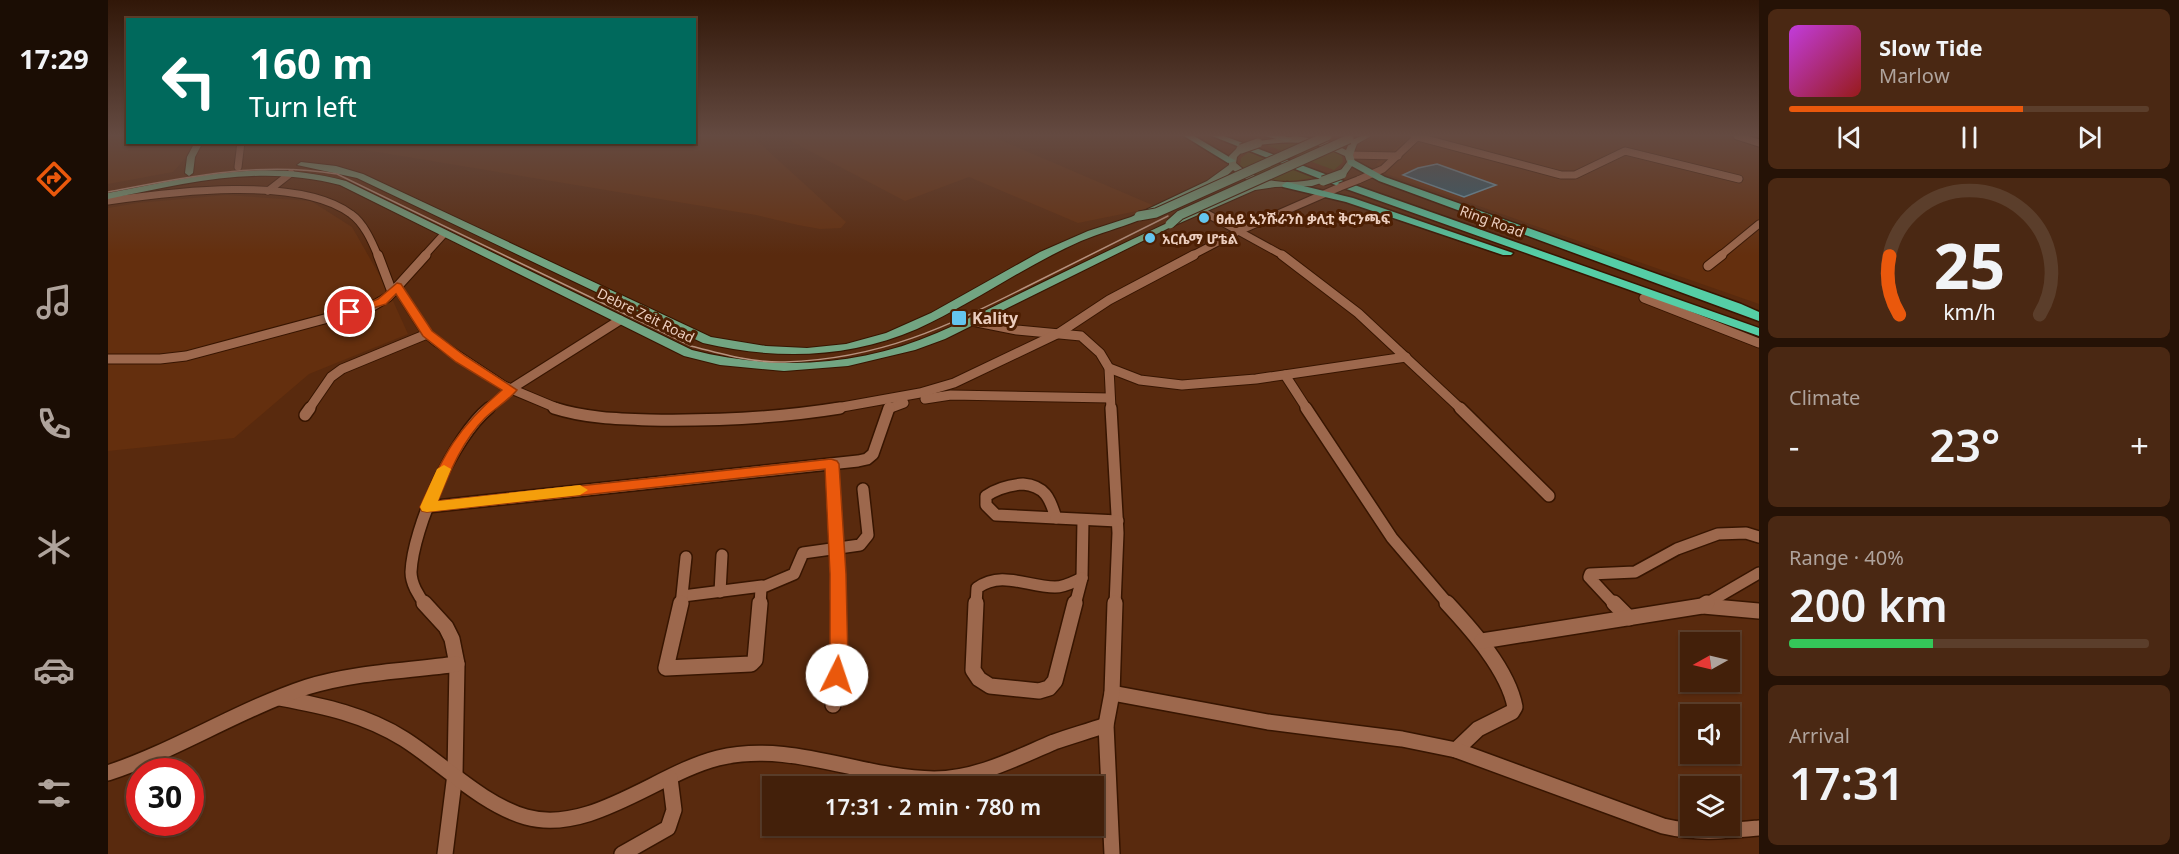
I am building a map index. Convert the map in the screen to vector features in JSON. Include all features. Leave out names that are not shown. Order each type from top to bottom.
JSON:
[{"type":"highway","name":"Ring Road","points":[[1321,176],[1757,328]]},
{"type":"highway","name":"Ring Road","points":[[1341,176],[1757,328]]},
{"type":"highway","points":[[1376,176],[1759,315]]},
{"type":"highway","points":[[1282,184],[1325,194],[1644,298],[1757,328]]},
{"type":"main road","name":"Debre Zeit Road","points":[[108,188],[174,176]]},
{"type":"main road","name":"Debre Zeit Road","points":[[108,196],[223,176]]},
{"type":"main road","name":"Debre Zeit Road","points":[[314,176],[343,183],[676,348],[709,359],[784,368],[814,368],[855,363],[894,354],[941,336],[1170,224]]},
{"type":"main road","name":"Debre Zeit Road","points":[[357,176],[707,340],[757,350],[833,349],[864,344],[901,333],[929,320],[1043,254],[1108,226],[1139,216]]},
{"type":"main road","points":[[1139,216],[1225,176]]},
{"type":"main road","points":[[1139,216],[1156,213],[1238,176]]},
{"type":"main road","points":[[1245,176],[1282,184]]},
{"type":"main road","points":[[1170,224],[1180,215],[1266,176]]},
{"type":"main road","points":[[1170,224],[1252,188],[1323,181],[1337,176]]},
{"type":"street","points":[[268,191],[287,176]]},
{"type":"street","points":[[108,201],[179,192],[268,191],[329,201],[353,215],[377,253],[395,289],[427,334],[460,359],[510,390],[579,415],[706,420],[753,418],[841,408],[937,390],[1059,333],[1109,300],[1239,231],[1367,176]]},
{"type":"street","points":[[1726,176],[1739,179]]},
{"type":"street","points":[[1202,211],[1265,244],[1302,268],[1406,357],[1549,496]]},
{"type":"street","points":[[1708,266],[1759,224]]},
{"type":"street","points":[[108,359],[160,359],[186,356],[373,306],[382,302],[395,289],[444,234]]},
{"type":"street","points":[[1644,298],[1759,343]]},
{"type":"street","points":[[446,854],[455,774],[457,664],[452,639],[446,627],[422,601],[415,589],[411,573],[418,536],[427,507],[445,466],[464,435],[480,415],[510,390],[620,320]]},
{"type":"street","points":[[972,321],[1017,330],[1059,333],[1085,338],[1100,353],[1109,368],[1118,521],[1112,693],[1106,725],[1112,854]]},
{"type":"street","points":[[304,415],[331,377],[342,369],[427,334]]},
{"type":"street","points":[[1109,368],[1140,380],[1171,384],[1231,382],[1406,357]]},
{"type":"street","points":[[1285,375],[1392,538],[1424,578],[1482,641],[1513,696],[1515,707],[1512,712],[1478,729],[1456,750]]},
{"type":"street","points":[[937,390],[951,395]]},
{"type":"street","points":[[427,507],[858,461],[867,459],[873,454],[888,408],[898,404],[951,395],[1110,398]]},
{"type":"street","points":[[831,464],[838,574],[839,661],[833,705]]},
{"type":"street","points":[[1056,519],[1045,492],[1036,487],[1011,485],[995,489],[986,496],[986,505],[996,515],[1056,519],[1118,521]]},
{"type":"street","points":[[683,596],[762,586],[789,578],[794,574],[802,553],[860,545],[868,535],[862,489]]},
{"type":"street","points":[[1082,578],[1063,586],[996,579],[983,582],[977,588],[973,670],[979,679],[990,686],[1039,691],[1049,688],[1055,681],[1082,578],[1083,520]]},
{"type":"street","points":[[1629,618],[1593,583],[1589,577],[1590,574],[1633,573],[1678,548],[1714,536],[1743,533],[1759,537]]},
{"type":"street","points":[[720,592],[722,555]]},
{"type":"street","points":[[686,556],[683,596],[666,668],[751,664],[755,660],[762,586]]},
{"type":"street","points":[[1702,606],[1759,573]]},
{"type":"street","points":[[1482,641],[1702,606],[1759,611]]},
{"type":"street","points":[[108,773],[172,748],[280,698],[340,678],[457,664]]},
{"type":"street","points":[[1112,693],[1268,722],[1402,739],[1456,750],[1679,830],[1703,833],[1759,828]]},
{"type":"street","points":[[280,698],[334,708],[388,729],[493,800],[526,816],[542,820],[566,817],[606,806],[717,758],[754,753],[791,755],[904,776],[948,778],[1004,765],[1058,741],[1106,725]]},
{"type":"street","points":[[622,854],[668,828],[673,822],[670,778]]},
{"type":"shaded area","points":[[108,176],[152,176],[108,184]]},
{"type":"shaded area","points":[[521,176],[796,176],[846,222],[841,228],[820,229],[756,215]]},
{"type":"shaded area","points":[[857,176],[1084,176],[1157,207],[1078,223],[969,177],[905,201]]},
{"type":"shaded area","points":[[1253,176],[1319,176],[1289,181]]},
{"type":"shaded area","points":[[1392,176],[1759,176],[1759,304]]},
{"type":"shaded area","points":[[226,195],[311,201],[352,227],[389,292],[408,334],[309,374],[234,438],[108,451],[108,208]]},
{"type":"building","points":[[1405,176],[1470,176],[1496,185],[1464,197]]},
{"type":"tram line","points":[[108,192],[195,176]]},
{"type":"tram line","points":[[341,176],[691,346],[737,357],[773,362],[820,360],[852,355],[912,338],[970,314],[1168,216]]},
{"type":"slow traffic","points":[[444,469],[427,507],[580,490]]},
{"type":"place","name":"ፀሐይ ኢንሹራንስ ቃሊቲ ቅርንጫፍ","points":[[1204,218]]},
{"type":"place","name":"አርሴማ ሆቴል","points":[[1150,238]]},
{"type":"place","name":"Kality","points":[[959,318]]},
{"type":"route","points":[[350,312],[382,302],[397,287],[427,334],[460,359],[510,390],[480,415],[464,435],[445,466],[427,507],[691,477],[831,464],[838,574],[839,661],[837,675]]}]
